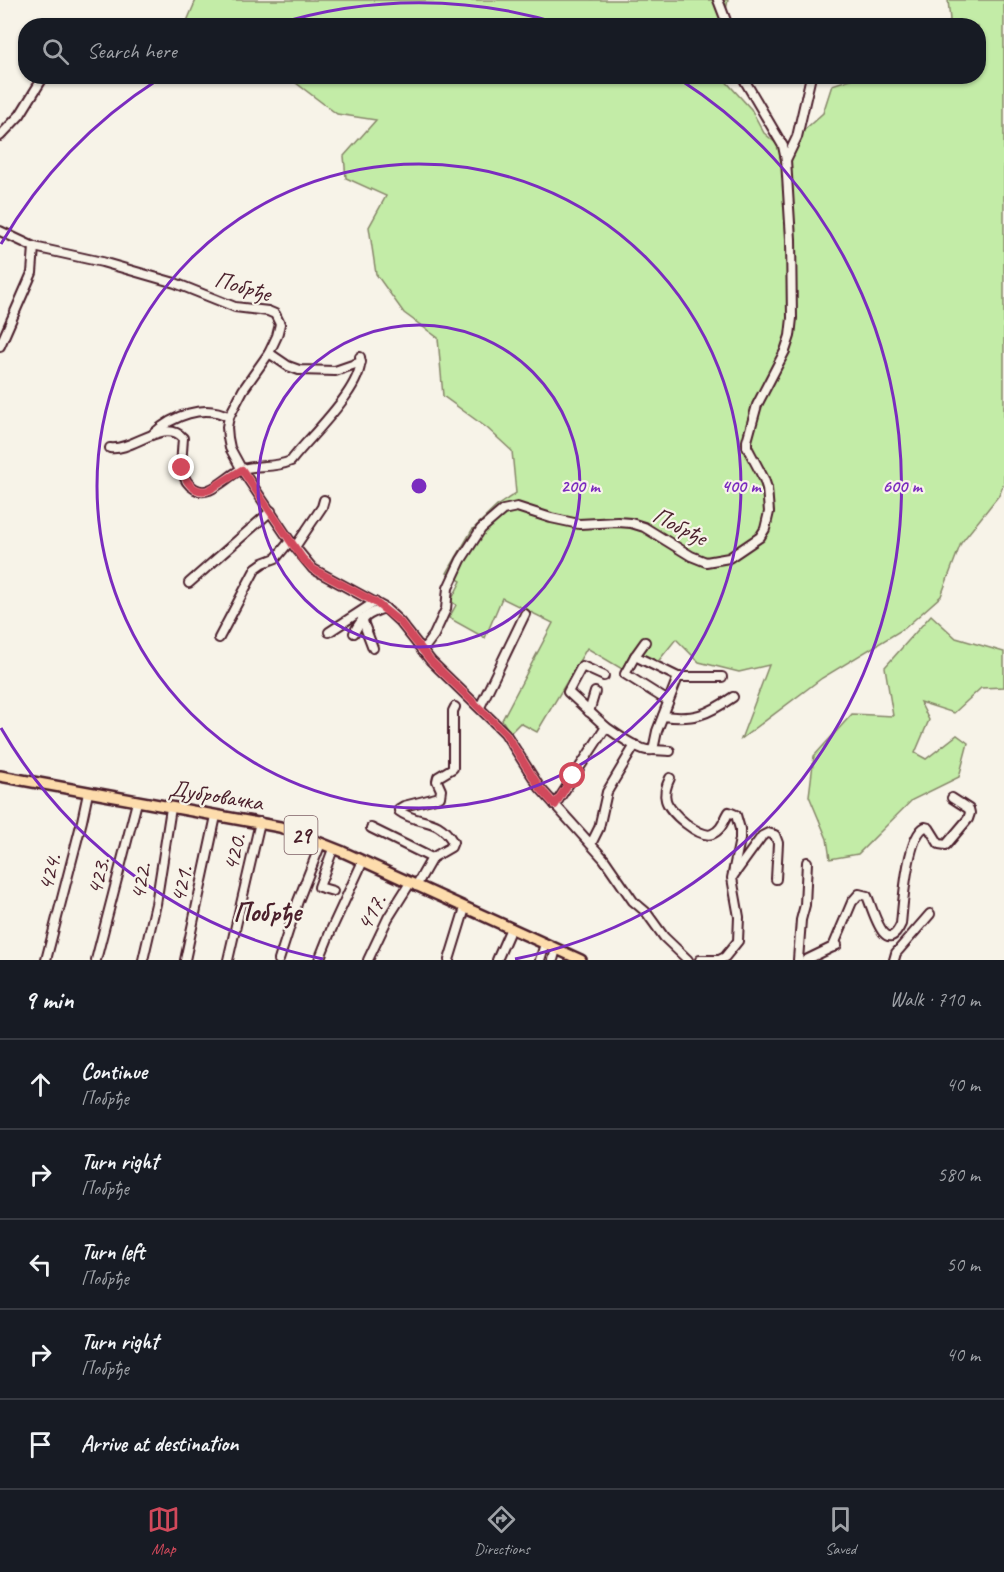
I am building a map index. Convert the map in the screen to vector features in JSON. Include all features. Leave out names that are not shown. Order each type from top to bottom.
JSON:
[{"type":"main road","name":"Дубровачка","points":[[0,776],[280,827],[363,861],[581,960]]},
{"type":"street","points":[[718,0],[725,18]]},
{"type":"street","points":[[0,136],[20,115],[39,84]]},
{"type":"street","points":[[747,84],[783,146],[786,160]]},
{"type":"street","points":[[786,160],[797,137],[809,84]]},
{"type":"street","name":"Побрђе","points":[[422,651],[434,636],[446,609],[448,588],[461,560],[481,530],[502,510],[517,507],[564,522],[579,524],[631,523],[644,527],[691,556],[706,562],[729,558],[760,537],[765,529],[769,512],[767,488],[747,447],[747,441],[759,398],[785,351],[790,336],[792,318],[791,239],[786,160]]},
{"type":"street","name":"Побрђе","points":[[0,231],[34,247],[102,262],[169,281],[235,307],[275,314],[280,324],[277,336],[229,417],[227,427],[230,448],[242,470],[313,569],[385,608],[400,622],[422,651],[505,733],[540,788],[604,859],[633,901],[646,912],[664,936],[688,960]]},
{"type":"street","points":[[0,346],[32,273],[34,247]]},
{"type":"street","points":[[152,435],[173,431],[183,438],[183,475],[189,485],[200,491],[209,490],[242,470],[274,467],[291,461],[337,409],[354,381],[360,359],[335,371],[299,370],[288,366],[269,352]]},
{"type":"street","points":[[110,448],[121,448],[152,435],[187,413],[215,411],[229,417]]},
{"type":"street","points":[[219,638],[257,567],[276,558],[293,544],[322,507],[324,500]]},
{"type":"street","points":[[189,583],[271,511]]},
{"type":"street","points":[[329,632],[375,602]]},
{"type":"street","points":[[354,633],[362,619],[368,614],[385,608]]},
{"type":"street","points":[[480,707],[525,614]]},
{"type":"street","points":[[362,619],[373,648]]},
{"type":"street","points":[[645,642],[625,675],[668,701]]},
{"type":"street","points":[[635,656],[678,677],[722,677]]},
{"type":"street","points":[[604,676],[582,666],[568,692],[606,726],[634,745],[648,751],[670,751]]},
{"type":"street","points":[[653,750],[678,677]]},
{"type":"street","points":[[589,712],[595,692]]},
{"type":"street","points":[[663,717],[683,719],[697,717],[733,697]]},
{"type":"street","points":[[413,884],[432,858],[451,847],[453,842],[440,827],[426,820],[405,815],[399,809],[440,797],[438,777],[453,768],[453,711],[455,706]]},
{"type":"street","points":[[555,805],[606,726]]},
{"type":"street","points":[[591,844],[599,828],[607,792],[634,745]]},
{"type":"street","points":[[670,778],[667,783],[665,800],[669,808],[700,833],[710,835],[721,827],[729,812],[736,815],[740,829],[732,878],[739,912],[738,941],[719,960],[700,960]]},
{"type":"street","name":"424.","points":[[46,960],[88,793]]},
{"type":"street","points":[[806,960],[836,945],[852,902],[859,894],[867,896],[875,920],[884,933],[889,936],[898,931],[901,924],[909,859],[918,832],[925,827],[929,828],[942,846],[949,842],[968,819],[969,809],[952,798]]},
{"type":"street","name":"423.","points":[[96,960],[137,802]]},
{"type":"street","name":"422.","points":[[143,960],[156,903],[171,808]]},
{"type":"street","name":"421.","points":[[185,960],[216,816]]},
{"type":"street","name":"420.","points":[[228,960],[260,822]]},
{"type":"street","points":[[371,828],[432,858]]},
{"type":"street","points":[[732,878],[762,836],[768,832],[775,835],[778,843],[776,879]]},
{"type":"street","points":[[279,960],[321,843]]},
{"type":"street","points":[[333,849],[320,886],[333,891]]},
{"type":"street","points":[[319,960],[363,861]]},
{"type":"street","points":[[798,960],[801,920],[805,905],[807,862]]},
{"type":"street","name":"417.","points":[[368,960],[388,918],[413,884]]},
{"type":"street","points":[[449,960],[465,908]]},
{"type":"street","points":[[894,960],[896,952],[930,914]]},
{"type":"street","points":[[497,960],[511,928]]},
{"type":"street","points":[[540,960],[546,944]]},
{"type":"street","points":[[553,960],[556,949]]},
{"type":"green space","points":[[196,0],[728,0],[725,18],[188,18]]},
{"type":"green space","points":[[948,0],[1004,0],[1004,482],[1000,494],[961,543],[941,596],[905,628],[822,678],[741,739],[769,665],[739,672],[699,662],[676,639],[656,664],[631,652],[622,669],[587,648],[537,732],[520,723],[510,733],[502,720],[553,623],[502,598],[485,638],[449,618],[456,605],[451,601],[461,581],[447,573],[472,530],[498,505],[516,493],[512,451],[487,428],[443,396],[438,338],[404,313],[376,274],[369,227],[386,196],[346,178],[344,156],[376,120],[337,114],[297,84],[728,84],[751,109],[764,133],[783,149],[823,113],[832,85],[986,84],[986,18],[950,18]]},
{"type":"green space","points":[[931,615],[956,638],[1004,652],[1004,687],[981,688],[954,713],[920,702],[929,720],[915,753],[926,759],[957,735],[968,743],[959,777],[912,800],[858,854],[830,859],[827,839],[809,796],[814,756],[852,714],[893,716],[885,667]]},
{"type":"district","name":"Побрђе","points":[[267,912]]},
{"type":"route","points":[[182,468],[189,485],[204,492],[242,470],[302,558],[313,569],[385,608],[400,622],[431,661],[505,733],[540,788],[555,805],[573,776]]}]
